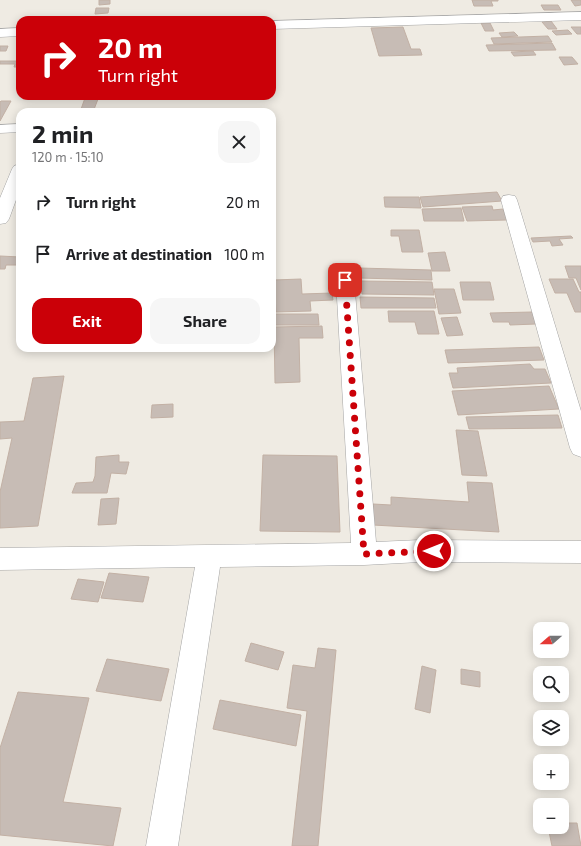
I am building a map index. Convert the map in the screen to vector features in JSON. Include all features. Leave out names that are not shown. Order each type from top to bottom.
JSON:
[{"type":"street","points":[[276,25],[518,11],[581,16]]},
{"type":"street","points":[[0,33],[16,32]]},
{"type":"street","points":[[0,129],[16,128]]},
{"type":"street","points":[[0,219],[16,179]]},
{"type":"street","points":[[509,200],[581,448]]},
{"type":"street","points":[[345,280],[364,554]]},
{"type":"street","points":[[0,559],[208,557],[364,554],[420,551],[581,552]]},
{"type":"street","points":[[162,846],[208,557]]},
{"type":"building","points":[[99,0],[110,0],[110,4],[99,5]]},
{"type":"building","points":[[472,0],[498,1],[491,1],[493,6],[474,6]]},
{"type":"building","points":[[571,0],[581,0],[581,5],[575,6]]},
{"type":"building","points":[[541,5],[558,5],[561,10],[544,10]]},
{"type":"building","points":[[96,8],[109,8],[108,13],[95,14]]},
{"type":"building","points":[[551,21],[557,29],[548,29],[542,22]]},
{"type":"building","points":[[481,23],[490,23],[494,31],[485,31]]},
{"type":"building","points":[[403,27],[411,49],[420,49],[422,55],[379,56],[371,28]]},
{"type":"building","points":[[571,27],[581,27],[581,34],[577,34]]},
{"type":"building","points":[[568,30],[572,34],[556,35],[552,31]]},
{"type":"building","points":[[514,32],[518,36],[502,37],[499,33]]},
{"type":"building","points":[[548,36],[552,42],[494,44],[491,38]]},
{"type":"building","points":[[552,43],[556,50],[489,51],[486,45]]},
{"type":"building","points":[[0,46],[8,46],[6,51],[0,51]]},
{"type":"building","points":[[533,51],[536,55],[514,56],[511,52]]},
{"type":"building","points":[[559,57],[572,57],[578,64],[564,65]]},
{"type":"building","points":[[0,61],[16,61],[16,67],[14,67],[15,64],[0,64]]},
{"type":"building","points":[[84,100],[98,100],[95,108],[81,108]]},
{"type":"building","points":[[11,101],[0,121],[0,102]]},
{"type":"building","points":[[497,192],[502,201],[423,207],[420,197]]},
{"type":"building","points":[[384,197],[419,197],[421,208],[385,207]]},
{"type":"building","points":[[492,206],[493,210],[503,209],[507,220],[467,221],[462,207]]},
{"type":"building","points":[[461,208],[464,221],[424,221],[422,209]]},
{"type":"building","points":[[391,230],[419,230],[423,252],[402,252],[399,236],[391,236]]},
{"type":"building","points":[[571,236],[573,238],[559,239],[563,245],[552,246],[550,241],[533,242],[531,238]]},
{"type":"building","points":[[445,252],[450,271],[432,271],[428,253]]},
{"type":"building","points":[[0,256],[16,257],[16,265],[6,265],[5,269],[0,269]]},
{"type":"building","points":[[565,266],[581,266],[581,290],[576,278],[569,278]]},
{"type":"building","points":[[359,268],[431,270],[432,280],[359,278]]},
{"type":"building","points":[[301,279],[302,294],[332,293],[333,300],[310,301],[311,311],[276,312],[276,280]]},
{"type":"building","points":[[549,279],[573,279],[579,292],[581,292],[581,312],[575,312],[567,293],[555,293]]},
{"type":"building","points":[[361,281],[432,282],[434,295],[362,294]]},
{"type":"building","points":[[460,282],[490,282],[494,300],[463,300]]},
{"type":"building","points":[[434,289],[454,289],[461,313],[439,314]]},
{"type":"building","points":[[360,297],[434,298],[436,308],[361,308]]},
{"type":"building","points":[[388,311],[434,311],[439,334],[418,334],[415,322],[389,322]]},
{"type":"building","points":[[532,312],[536,324],[510,325],[509,322],[493,322],[490,313]]},
{"type":"building","points":[[276,314],[318,314],[319,325],[276,325]]},
{"type":"building","points":[[457,317],[463,335],[447,336],[441,318]]},
{"type":"building","points":[[322,326],[323,338],[299,338],[300,382],[275,383],[276,327]]},
{"type":"building","points":[[539,347],[544,360],[448,363],[445,350]]},
{"type":"building","points":[[530,364],[534,369],[545,369],[551,383],[453,388],[449,373],[458,373],[457,368]]},
{"type":"building","points":[[64,376],[38,526],[0,528],[0,492],[12,438],[0,439],[0,422],[24,421],[33,378]]},
{"type":"building","points":[[549,386],[559,409],[458,415],[452,391]]},
{"type":"building","points":[[173,404],[173,417],[151,418],[152,405]]},
{"type":"building","points":[[558,415],[562,428],[469,429],[466,417]]},
{"type":"building","points":[[456,430],[478,431],[487,476],[462,475]]},
{"type":"building","points":[[119,455],[119,462],[129,462],[126,474],[111,473],[107,493],[72,493],[76,483],[93,482],[95,476],[96,457]]},
{"type":"building","points":[[263,455],[337,456],[340,532],[260,531]]},
{"type":"building","points":[[467,482],[492,483],[499,532],[373,525],[373,504],[391,505],[391,497],[469,502]]},
{"type":"building","points":[[119,498],[116,524],[98,525],[101,499]]},
{"type":"building","points":[[109,573],[149,577],[143,602],[101,598]]},
{"type":"building","points":[[78,579],[104,582],[98,602],[71,599]]},
{"type":"building","points":[[251,643],[284,652],[278,670],[245,661]]},
{"type":"building","points":[[318,648],[336,650],[318,846],[292,846],[307,711],[287,708],[293,665],[315,668]]},
{"type":"building","points":[[107,659],[169,669],[161,701],[96,691]]},
{"type":"building","points":[[422,666],[436,670],[430,713],[415,709]]},
{"type":"building","points":[[461,669],[480,672],[480,687],[461,684]]},
{"type":"building","points":[[18,692],[89,698],[63,802],[121,808],[113,846],[0,835],[0,748]]},
{"type":"building","points":[[220,700],[301,715],[296,746],[213,729]]},
{"type":"building","points":[[569,823],[577,823],[581,846],[552,846],[549,834],[569,834]]},
{"type":"route","points":[[345,280],[364,554],[434,551]]}]
